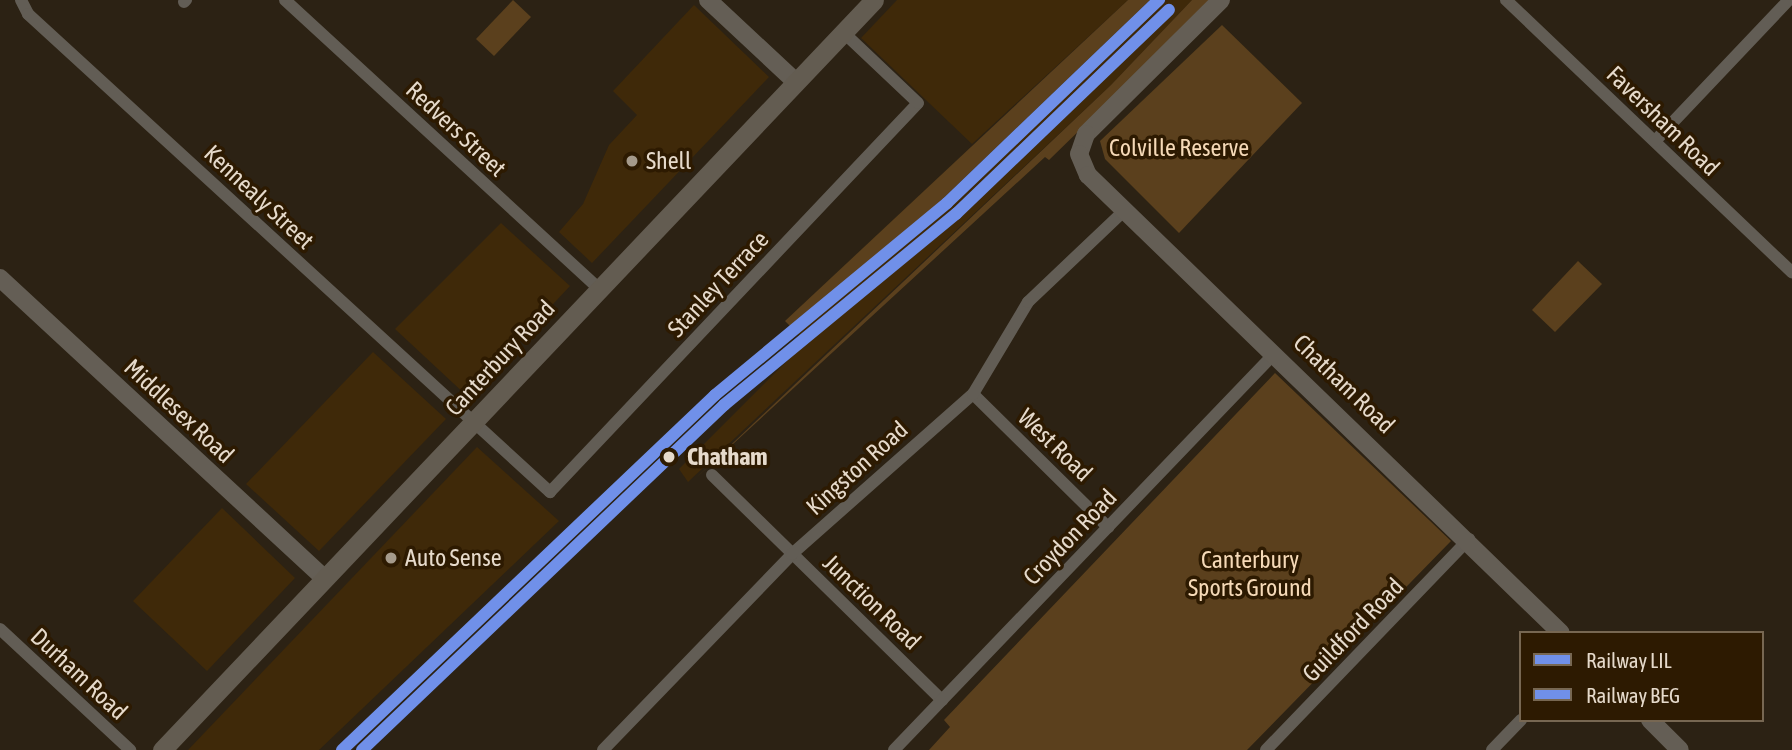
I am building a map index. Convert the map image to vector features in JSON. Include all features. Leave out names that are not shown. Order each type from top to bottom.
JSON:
[{"type":"main road","name":"Canterbury Road","points":[[162,750],[874,0]]},
{"type":"street","name":"Kennealy Street","points":[[21,0],[28,14],[473,422]]},
{"type":"street","name":"Redvers Street","points":[[285,0],[599,289]]},
{"type":"street","points":[[708,0],[796,82]]},
{"type":"street","name":"Chatham Road","points":[[1221,0],[1086,134],[1079,154],[1088,175],[1469,539],[1559,631]]},
{"type":"street","name":"Faversham Road","points":[[1506,0],[1792,272]]},
{"type":"street","points":[[1655,141],[1788,0]]},
{"type":"street","name":"Stanley Terrace","points":[[473,422],[550,492],[593,448],[918,103],[843,32]]},
{"type":"street","name":"Kingston Road","points":[[603,750],[792,554],[972,394],[1028,302],[1125,210]]},
{"type":"street","name":"Middlesex Road","points":[[0,278],[324,579]]},
{"type":"street","name":"Croydon Road","points":[[894,750],[1275,353]]},
{"type":"street","name":"West Road","points":[[972,394],[1108,527]]},
{"type":"street","name":"Junction Road","points":[[712,475],[942,700]]},
{"type":"street","name":"Guildford Road","points":[[1266,750],[1469,539]]},
{"type":"street","name":"Durham Road","points":[[0,629],[130,750]]},
{"type":"street","points":[[1492,750],[1519,722]]},
{"type":"street","points":[[1652,722],[1681,750]]},
{"type":"shaded area","points":[[897,0],[1128,0],[972,144],[861,38]]},
{"type":"shaded area","points":[[1150,0],[1192,0],[1111,85],[688,482],[679,469],[806,342],[790,326],[929,212]]},
{"type":"shaded area","points":[[694,5],[769,77],[592,263],[559,232],[583,204],[609,145],[637,115],[613,91]]},
{"type":"shaded area","points":[[501,223],[570,286],[467,396],[395,329]]},
{"type":"shaded area","points":[[373,352],[446,419],[319,551],[246,484]]},
{"type":"shaded area","points":[[477,447],[559,521],[319,750],[188,750]]},
{"type":"shaded area","points":[[222,508],[295,578],[207,671],[133,601]]},
{"type":"green space","points":[[513,0],[531,17],[494,56],[476,39]]},
{"type":"green space","points":[[1128,0],[1150,0],[929,212],[790,326],[785,321]]},
{"type":"green space","points":[[1192,0],[1213,0],[1049,160],[1045,157],[696,478],[1111,85]]},
{"type":"green space","name":"Colville Reserve","points":[[1222,25],[1302,103],[1179,233],[1105,159],[1100,141]]},
{"type":"green space","points":[[1578,261],[1602,284],[1555,332],[1532,310]]},
{"type":"green space","name":"Canterbury Sports Ground","points":[[1275,373],[1451,541],[1247,750],[929,750],[950,727],[944,720]]},
{"type":"rail line","name":"LIL","points":[[342,750],[715,395],[947,203],[1159,0]]},
{"type":"rail line","name":"BEG","points":[[362,750],[724,405],[956,214],[1169,10]]},
{"type":"place","name":"Shell","points":[[632,161]]},
{"type":"place","name":"Chatham","points":[[669,457]]},
{"type":"place","name":"Auto Sense","points":[[391,558]]}]
